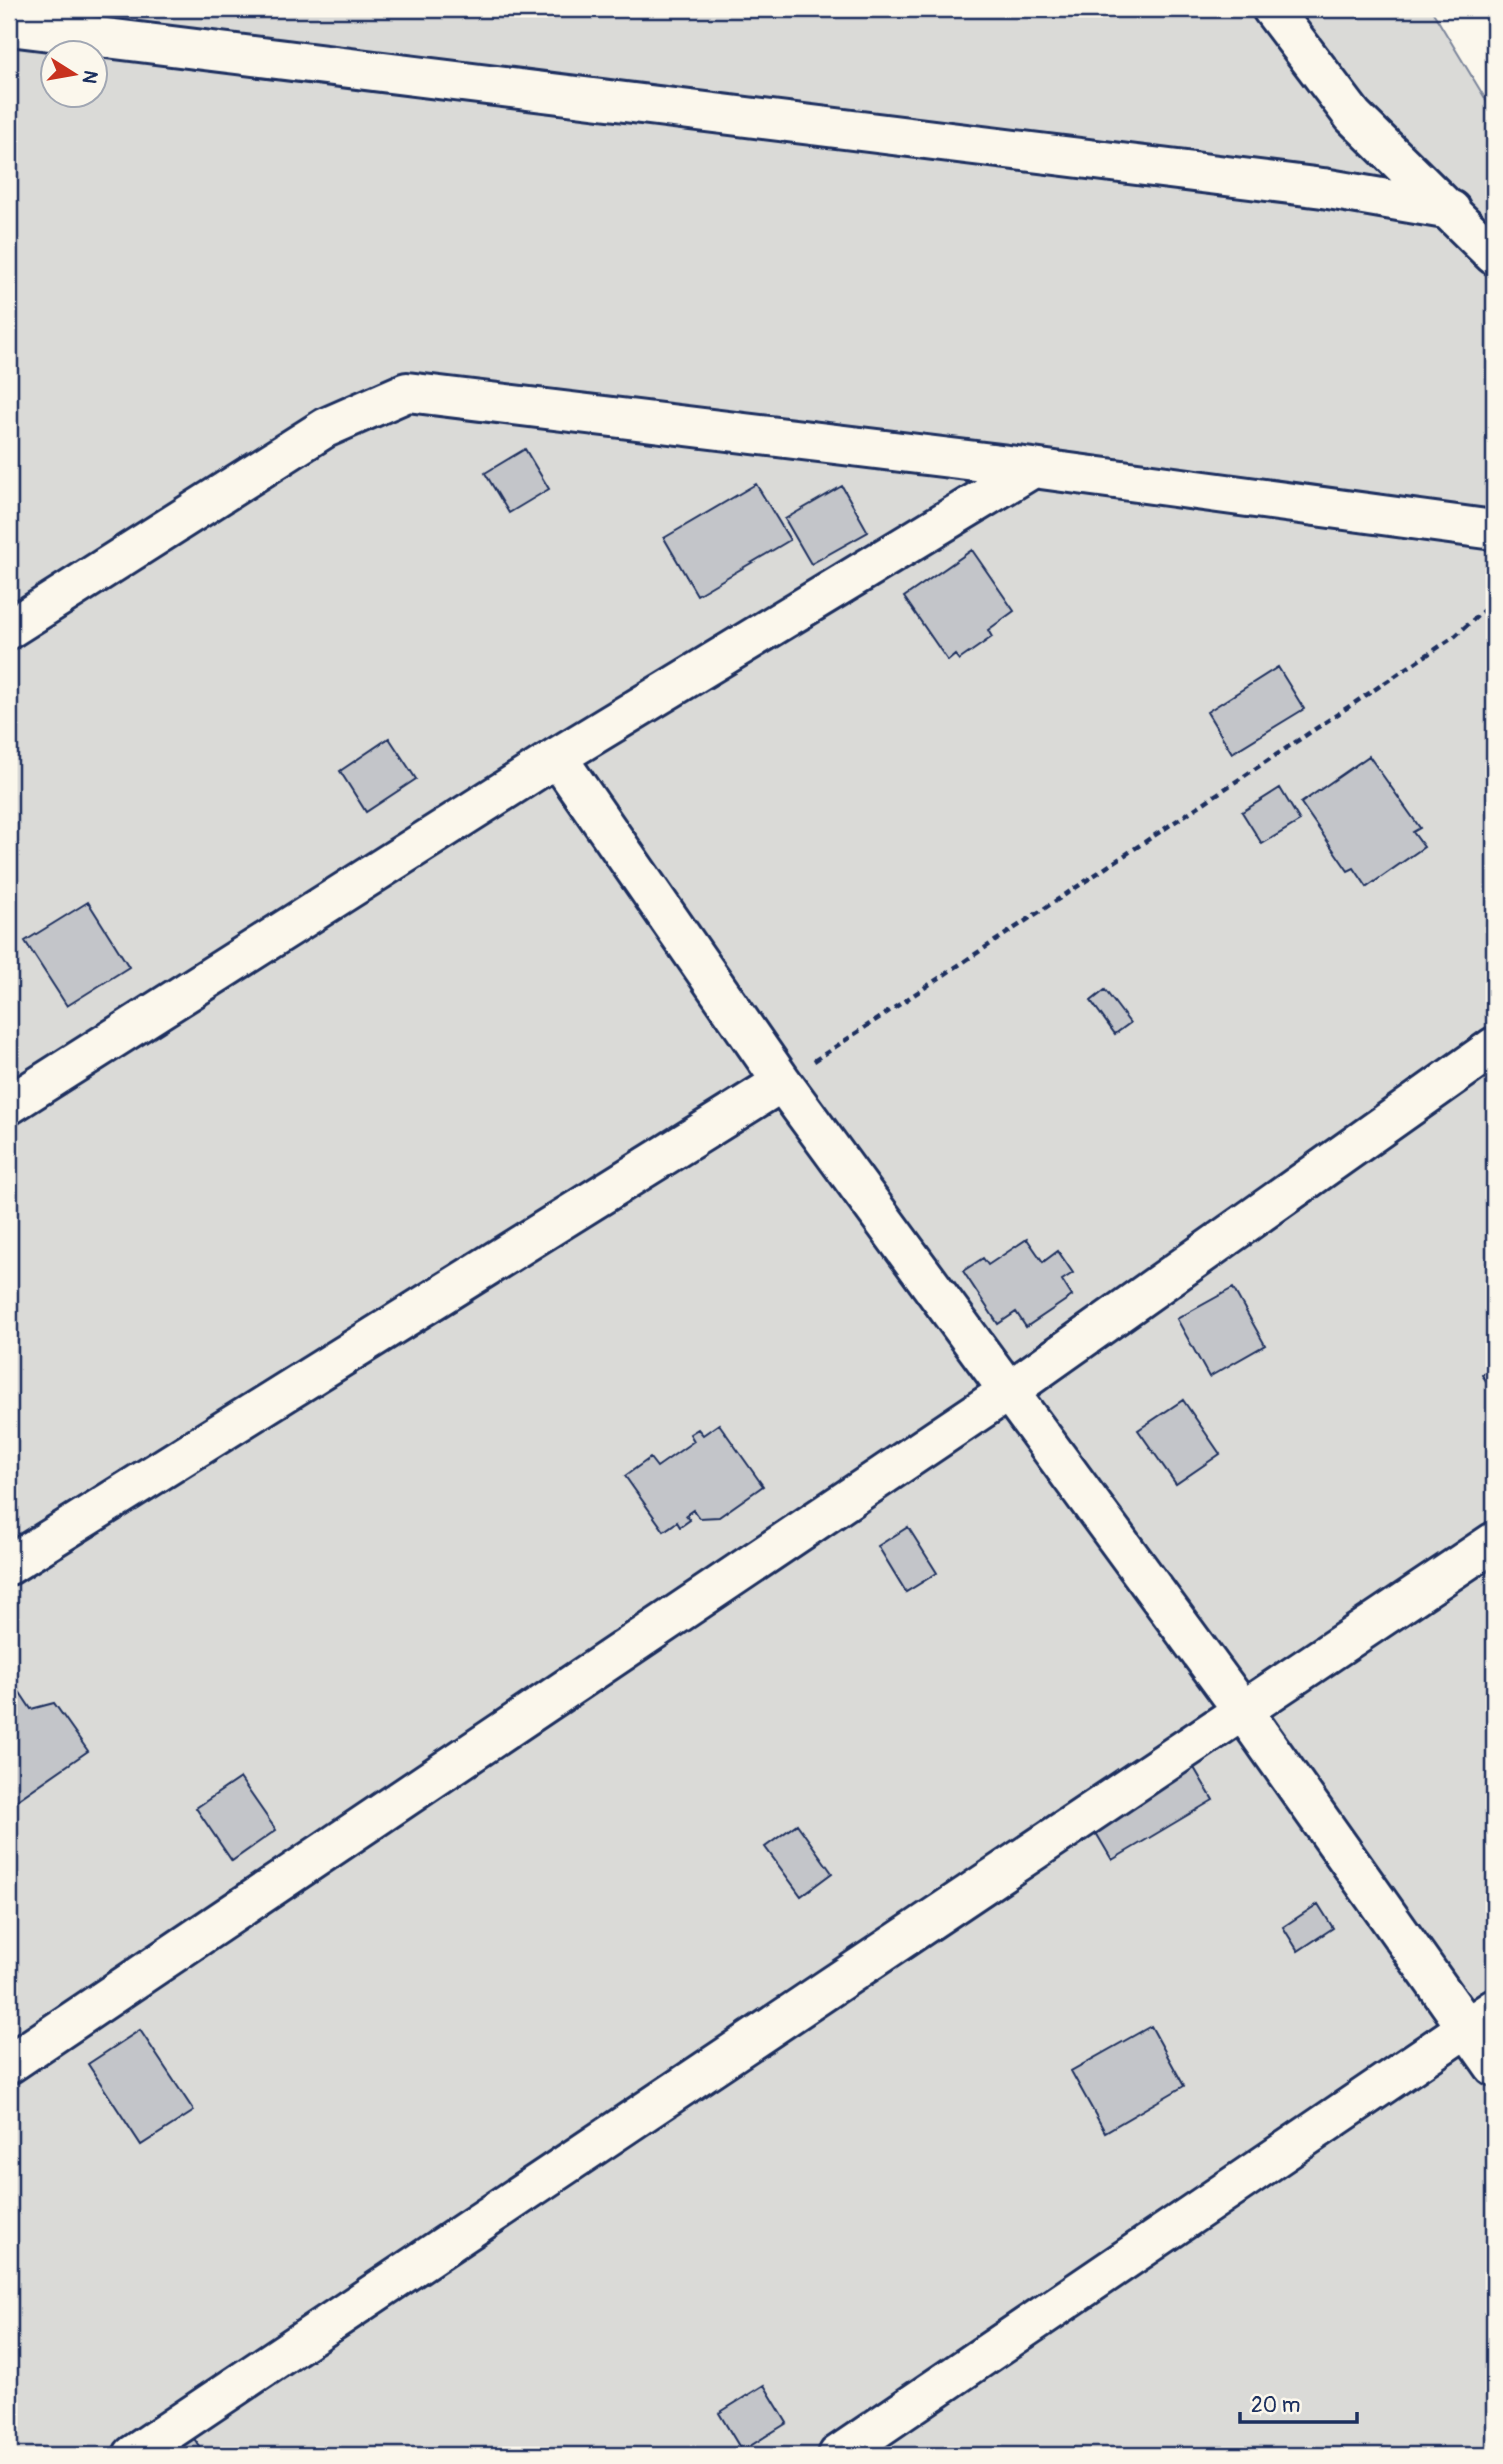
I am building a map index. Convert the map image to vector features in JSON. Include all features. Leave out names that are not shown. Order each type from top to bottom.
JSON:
[{"type":"lane","points":[[1272,9],[1353,116],[1494,255]]},
{"type":"lane","points":[[9,26],[1309,187],[1451,210]]},
{"type":"lane","points":[[9,629],[325,428],[407,392],[1033,468],[1494,530]]},
{"type":"lane","points":[[9,1105],[557,757],[1033,468]]},
{"type":"lane","points":[[557,757],[782,1082],[1243,1711],[1481,2018],[1494,2066]]},
{"type":"lane","points":[[9,2064],[1010,1390],[1494,1047]]},
{"type":"lane","points":[[9,1565],[782,1082]]},
{"type":"lane","points":[[133,2455],[1494,1542]]},
{"type":"lane","points":[[838,2455],[1481,2018]]},
{"type":"path","points":[[782,1082],[1454,636],[1494,601]]},
{"type":"shaded area","points":[[9,9],[1431,9],[1494,113],[1494,2455],[9,2455]]},
{"type":"building","points":[[525,449],[549,489],[509,513],[485,473]]},
{"type":"building","points":[[756,484],[790,540],[697,595],[664,538]]},
{"type":"building","points":[[842,486],[868,532],[811,564],[785,519]]},
{"type":"building","points":[[972,550],[1014,611],[988,630],[992,637],[959,660],[955,655],[948,661],[904,597]]},
{"type":"building","points":[[1278,667],[1304,709],[1232,753],[1207,712]]},
{"type":"building","points":[[389,738],[416,779],[366,812],[340,771]]},
{"type":"building","points":[[1369,756],[1420,828],[1413,832],[1424,847],[1367,887],[1354,868],[1348,871],[1301,803]]},
{"type":"building","points":[[1280,788],[1300,821],[1262,844],[1242,812]]},
{"type":"building","points":[[88,902],[129,967],[67,1006],[25,941]]},
{"type":"building","points":[[1105,990],[1130,1023],[1115,1034],[1091,1001]]},
{"type":"building","points":[[1027,1239],[1043,1262],[1058,1251],[1073,1273],[1062,1280],[1072,1296],[1026,1327],[1016,1312],[998,1324],[963,1271],[983,1258],[988,1265]]},
{"type":"building","points":[[1233,1288],[1265,1345],[1209,1377],[1177,1319]]},
{"type":"building","points":[[1494,1366],[1494,1392],[1482,1375]]},
{"type":"building","points":[[1183,1400],[1220,1454],[1176,1484],[1138,1430]]},
{"type":"building","points":[[719,1424],[763,1486],[719,1517],[699,1518],[693,1510],[686,1515],[690,1520],[680,1527],[677,1522],[664,1531],[625,1476],[650,1458],[657,1467],[694,1441],[690,1434],[698,1429],[703,1435]]},
{"type":"building","points":[[908,1527],[937,1573],[906,1592],[878,1546]]},
{"type":"building","points":[[9,1676],[31,1709],[54,1703],[88,1751],[10,1805]]},
{"type":"building","points":[[1193,1766],[1213,1800],[1112,1860],[1092,1826]]},
{"type":"building","points":[[240,1778],[276,1830],[232,1861],[196,1808]]},
{"type":"building","points":[[797,1824],[832,1873],[801,1896],[765,1847]]},
{"type":"building","points":[[1318,1904],[1333,1928],[1298,1951],[1283,1927]]},
{"type":"building","points":[[1151,2026],[1184,2086],[1105,2132],[1071,2071]]},
{"type":"building","points":[[140,2030],[194,2111],[141,2145],[88,2064]]},
{"type":"building","points":[[764,2385],[787,2423],[742,2451],[719,2413]]},
{"type":"building","points":[[192,2436],[206,2455],[177,2455]]}]
